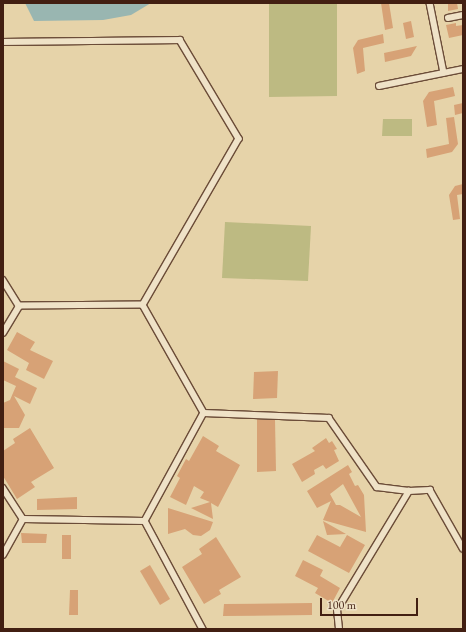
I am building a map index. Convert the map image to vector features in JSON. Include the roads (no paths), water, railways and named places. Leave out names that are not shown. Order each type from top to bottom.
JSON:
[{"type":"street","points":[[430,3],[444,73]]},
{"type":"street","points":[[448,18],[463,15]]},
{"type":"street","points":[[3,42],[180,40],[239,139],[143,305]]},
{"type":"street","points":[[379,86],[463,69]]},
{"type":"street","points":[[3,280],[19,306]]},
{"type":"street","points":[[19,306],[143,305]]},
{"type":"street","points":[[143,305],[204,413]]},
{"type":"street","points":[[3,333],[19,306]]},
{"type":"street","points":[[204,413],[329,418],[377,487],[409,491],[430,490],[463,548]]},
{"type":"street","points":[[145,521],[204,413]]},
{"type":"street","points":[[3,488],[23,520]]},
{"type":"street","points":[[339,629],[337,610],[409,491]]},
{"type":"street","points":[[23,520],[145,521]]},
{"type":"street","points":[[3,555],[23,520]]},
{"type":"street","points":[[145,521],[203,629]]},
{"type":"water","points":[[25,3],[151,3],[131,15],[103,20],[34,21]]}]
